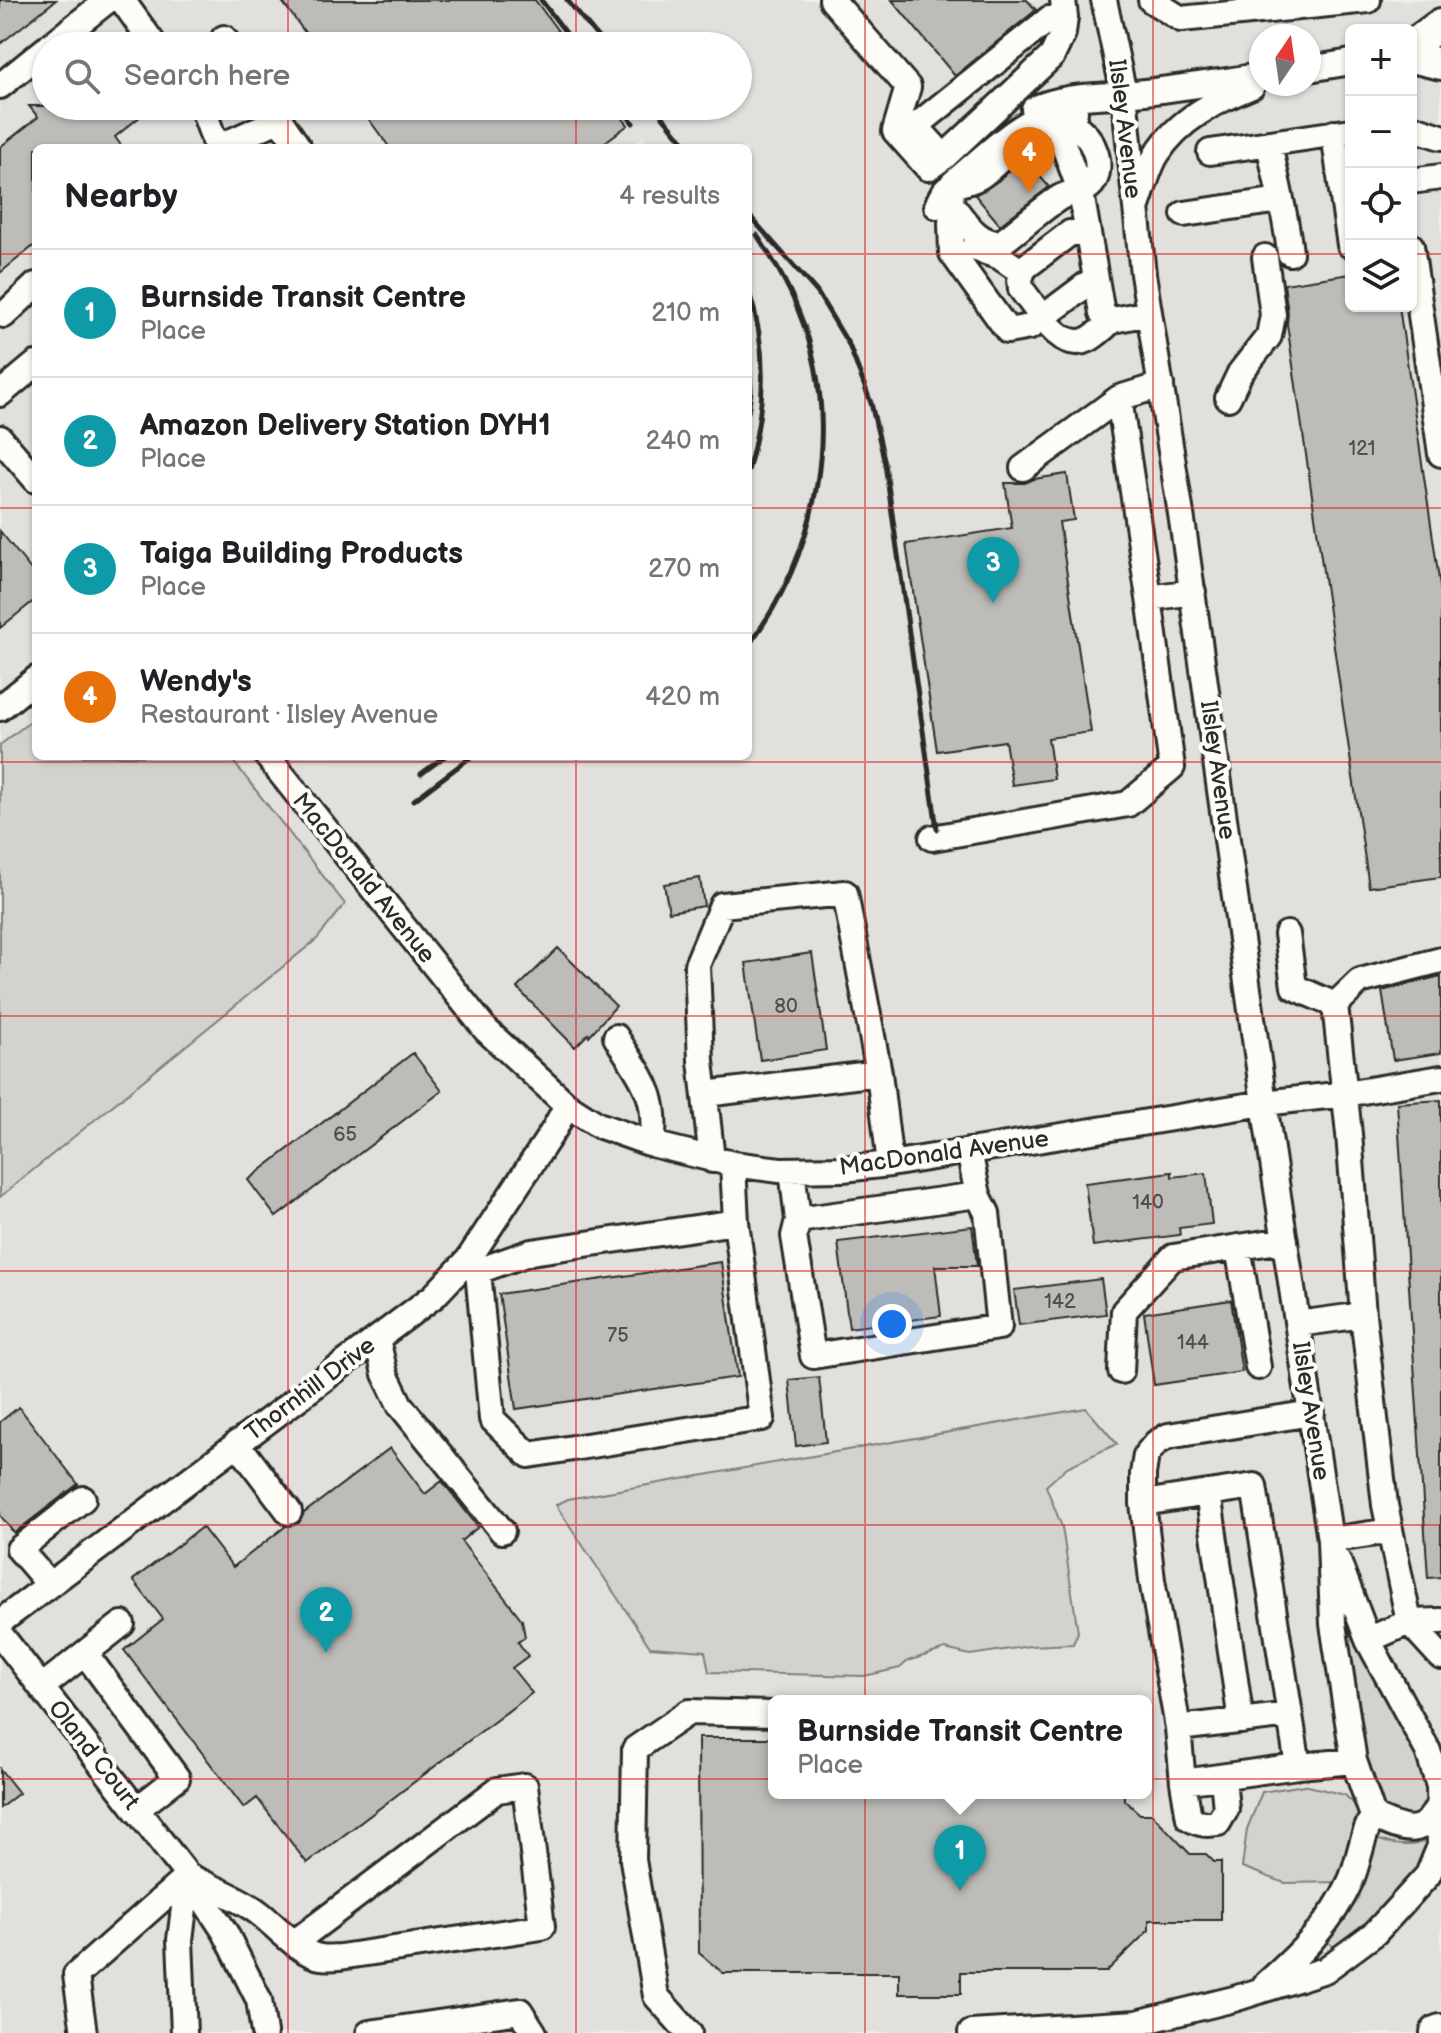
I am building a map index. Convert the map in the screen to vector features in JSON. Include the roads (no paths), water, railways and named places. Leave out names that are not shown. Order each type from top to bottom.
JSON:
[{"type":"main road","points":[[1417,42],[1441,24]]},
{"type":"main road","points":[[1417,56],[1441,64]]},
{"type":"street","points":[[68,32],[108,0]]},
{"type":"street","points":[[122,0],[145,32]]},
{"type":"street","points":[[832,0],[908,87],[895,131],[928,168],[951,169],[1033,120],[1054,113],[1081,193],[1102,313],[1113,320]]},
{"type":"street","name":"Ilsley Avenue","points":[[1104,0],[1124,101],[1149,313],[1193,592],[1264,1103],[1330,1540],[1333,1624],[1354,1761],[1373,1816]]},
{"type":"street","points":[[1151,0],[1183,9],[1365,0]]},
{"type":"street","points":[[1064,8],[1063,33],[1052,56],[951,169],[935,195],[944,215],[952,253],[1008,331],[1030,327],[1094,279]]},
{"type":"street","points":[[1064,8],[916,126],[951,169],[951,204],[989,244],[1001,243],[1062,196],[1081,193]]},
{"type":"street","points":[[1417,53],[1441,47]]},
{"type":"street","points":[[0,86],[32,61]]},
{"type":"street","points":[[1321,67],[1345,63]]},
{"type":"street","points":[[1061,129],[1071,113],[1249,78]]},
{"type":"street","points":[[1135,212],[1156,154],[1184,122],[1223,98],[1249,88]]},
{"type":"street","points":[[951,169],[1019,117],[1038,107],[1085,96],[1124,101]]},
{"type":"street","points":[[207,120],[216,144]]},
{"type":"street","points":[[223,144],[262,120]]},
{"type":"street","points":[[280,120],[296,144]]},
{"type":"street","points":[[1417,129],[1441,137]]},
{"type":"street","points":[[1210,152],[1342,132],[1345,176]]},
{"type":"street","points":[[1269,143],[1280,200],[1285,209],[1290,253]]},
{"type":"street","points":[[1417,180],[1441,177]]},
{"type":"street","points":[[1184,214],[1280,200]]},
{"type":"street","points":[[944,215],[973,248],[1000,257],[1016,268],[1024,268]]},
{"type":"street","points":[[1086,231],[1070,233],[1024,268],[1020,279],[1021,289],[1060,337],[1073,342],[1086,340],[1113,320],[1149,313]]},
{"type":"street","points":[[1228,398],[1240,373],[1269,336],[1273,315],[1265,257]]},
{"type":"street","points":[[1417,288],[1441,454]]},
{"type":"street","points":[[4,315],[32,289]]},
{"type":"street","points":[[0,394],[32,367]]},
{"type":"street","points":[[1023,468],[1119,398],[1161,385]]},
{"type":"street","points":[[932,838],[1128,804],[1172,767],[1119,398]]},
{"type":"street","points":[[0,438],[32,475]]},
{"type":"street","points":[[1149,598],[1193,592]]},
{"type":"street","points":[[0,708],[32,682]]},
{"type":"street","name":"MacDonald Avenue","points":[[270,760],[486,1030],[567,1105],[598,1125],[652,1144],[722,1162],[792,1170],[843,1169],[1441,1078]]},
{"type":"street","points":[[736,1222],[531,1252],[473,1266],[492,1419],[529,1455],[762,1418],[736,1222],[705,1094],[697,965],[722,905],[845,893],[879,1073],[890,1164]]},
{"type":"street","points":[[1287,934],[1294,987],[1335,1005]]},
{"type":"street","points":[[1335,1005],[1360,981],[1441,960]]},
{"type":"street","points":[[1335,1005],[1363,1315],[1390,1531],[1409,1622],[1441,1657]]},
{"type":"street","points":[[616,1037],[650,1093],[655,1121],[652,1144]]},
{"type":"street","points":[[705,1094],[879,1073]]},
{"type":"street","name":"Thornhill Drive","points":[[0,1622],[473,1266],[567,1105]]},
{"type":"street","points":[[792,1170],[798,1220],[794,1236],[813,1356],[999,1327],[987,1213],[978,1195],[969,1151]]},
{"type":"street","points":[[798,1220],[978,1195]]},
{"type":"street","points":[[1121,1371],[1124,1311],[1173,1257],[1285,1240]]},
{"type":"street","points":[[1238,1247],[1258,1367]]},
{"type":"street","points":[[1298,1324],[1363,1315]]},
{"type":"street","points":[[377,1339],[385,1374],[400,1405],[502,1531]]},
{"type":"street","points":[[1223,1778],[1226,1809],[1218,1823],[1199,1823],[1189,1818],[1178,1728],[1152,1580],[1143,1503],[1146,1455],[1156,1443],[1168,1436],[1312,1413]]},
{"type":"street","points":[[237,1443],[289,1512]]},
{"type":"street","points":[[1143,1503],[1254,1486],[1298,1766]]},
{"type":"street","points":[[1208,1493],[1241,1721]]},
{"type":"street","points":[[49,1584],[19,1549],[83,1499]]},
{"type":"street","points":[[1330,1540],[1390,1531]]},
{"type":"street","name":"Ilsley Avenue","points":[[971,2033],[1137,2023],[1325,1970],[1375,1933],[1428,1875],[1440,1846],[1441,1799],[1437,1746],[1368,1640],[1330,1540]]},
{"type":"street","points":[[1368,1640],[1409,1622],[1441,1621]]},
{"type":"street","points":[[42,1687],[122,1624]]},
{"type":"street","name":"Oland Court","points":[[0,1634],[188,1876],[225,1932],[259,2000],[264,2033]]},
{"type":"street","points":[[85,1653],[177,1778],[136,1810]]},
{"type":"street","points":[[689,2033],[656,1996],[633,1860],[635,1749],[689,1712],[768,1714]]},
{"type":"street","points":[[1178,1728],[1290,1715]]},
{"type":"street","points":[[1183,1782],[1354,1761]]},
{"type":"street","points":[[188,1876],[254,1908],[295,1942],[310,1954],[320,1957],[340,1957],[542,1927],[525,1786],[497,1790],[295,1942]]},
{"type":"street","points":[[1258,1991],[1307,1947],[1330,1916],[1351,1880],[1365,1831],[1373,1816],[1391,1825],[1414,1830],[1434,1817],[1441,1799]]},
{"type":"street","points":[[84,2033],[76,1975],[188,1876]]},
{"type":"street","points":[[184,2033],[180,1940],[188,1876]]},
{"type":"street","points":[[369,2033],[520,2011],[534,2033]]},
{"type":"railway","points":[[541,0],[565,32]]},
{"type":"railway","points":[[567,0],[593,32]]},
{"type":"railway","points":[[666,120],[686,144]]},
{"type":"railway","points":[[752,219],[817,292],[849,345],[871,403],[885,464],[937,829]]},
{"type":"railway","points":[[752,640],[792,569],[807,528],[817,484],[821,440],[820,396],[812,352],[790,291],[757,235]]},
{"type":"railway","points":[[752,302],[762,357],[761,403],[752,456]]},
{"type":"railway","points":[[421,774],[440,760]]},
{"type":"railway","points":[[414,800],[467,760]]},
{"type":"place","name":"Wendy's","points":[[1029,193]]},
{"type":"place","name":"Taiga Building Products","points":[[993,603]]},
{"type":"place","name":"Amazon Delivery Station DYH1","points":[[326,1653]]},
{"type":"place","name":"Burnside Transit Centre","points":[[960,1891]]}]
